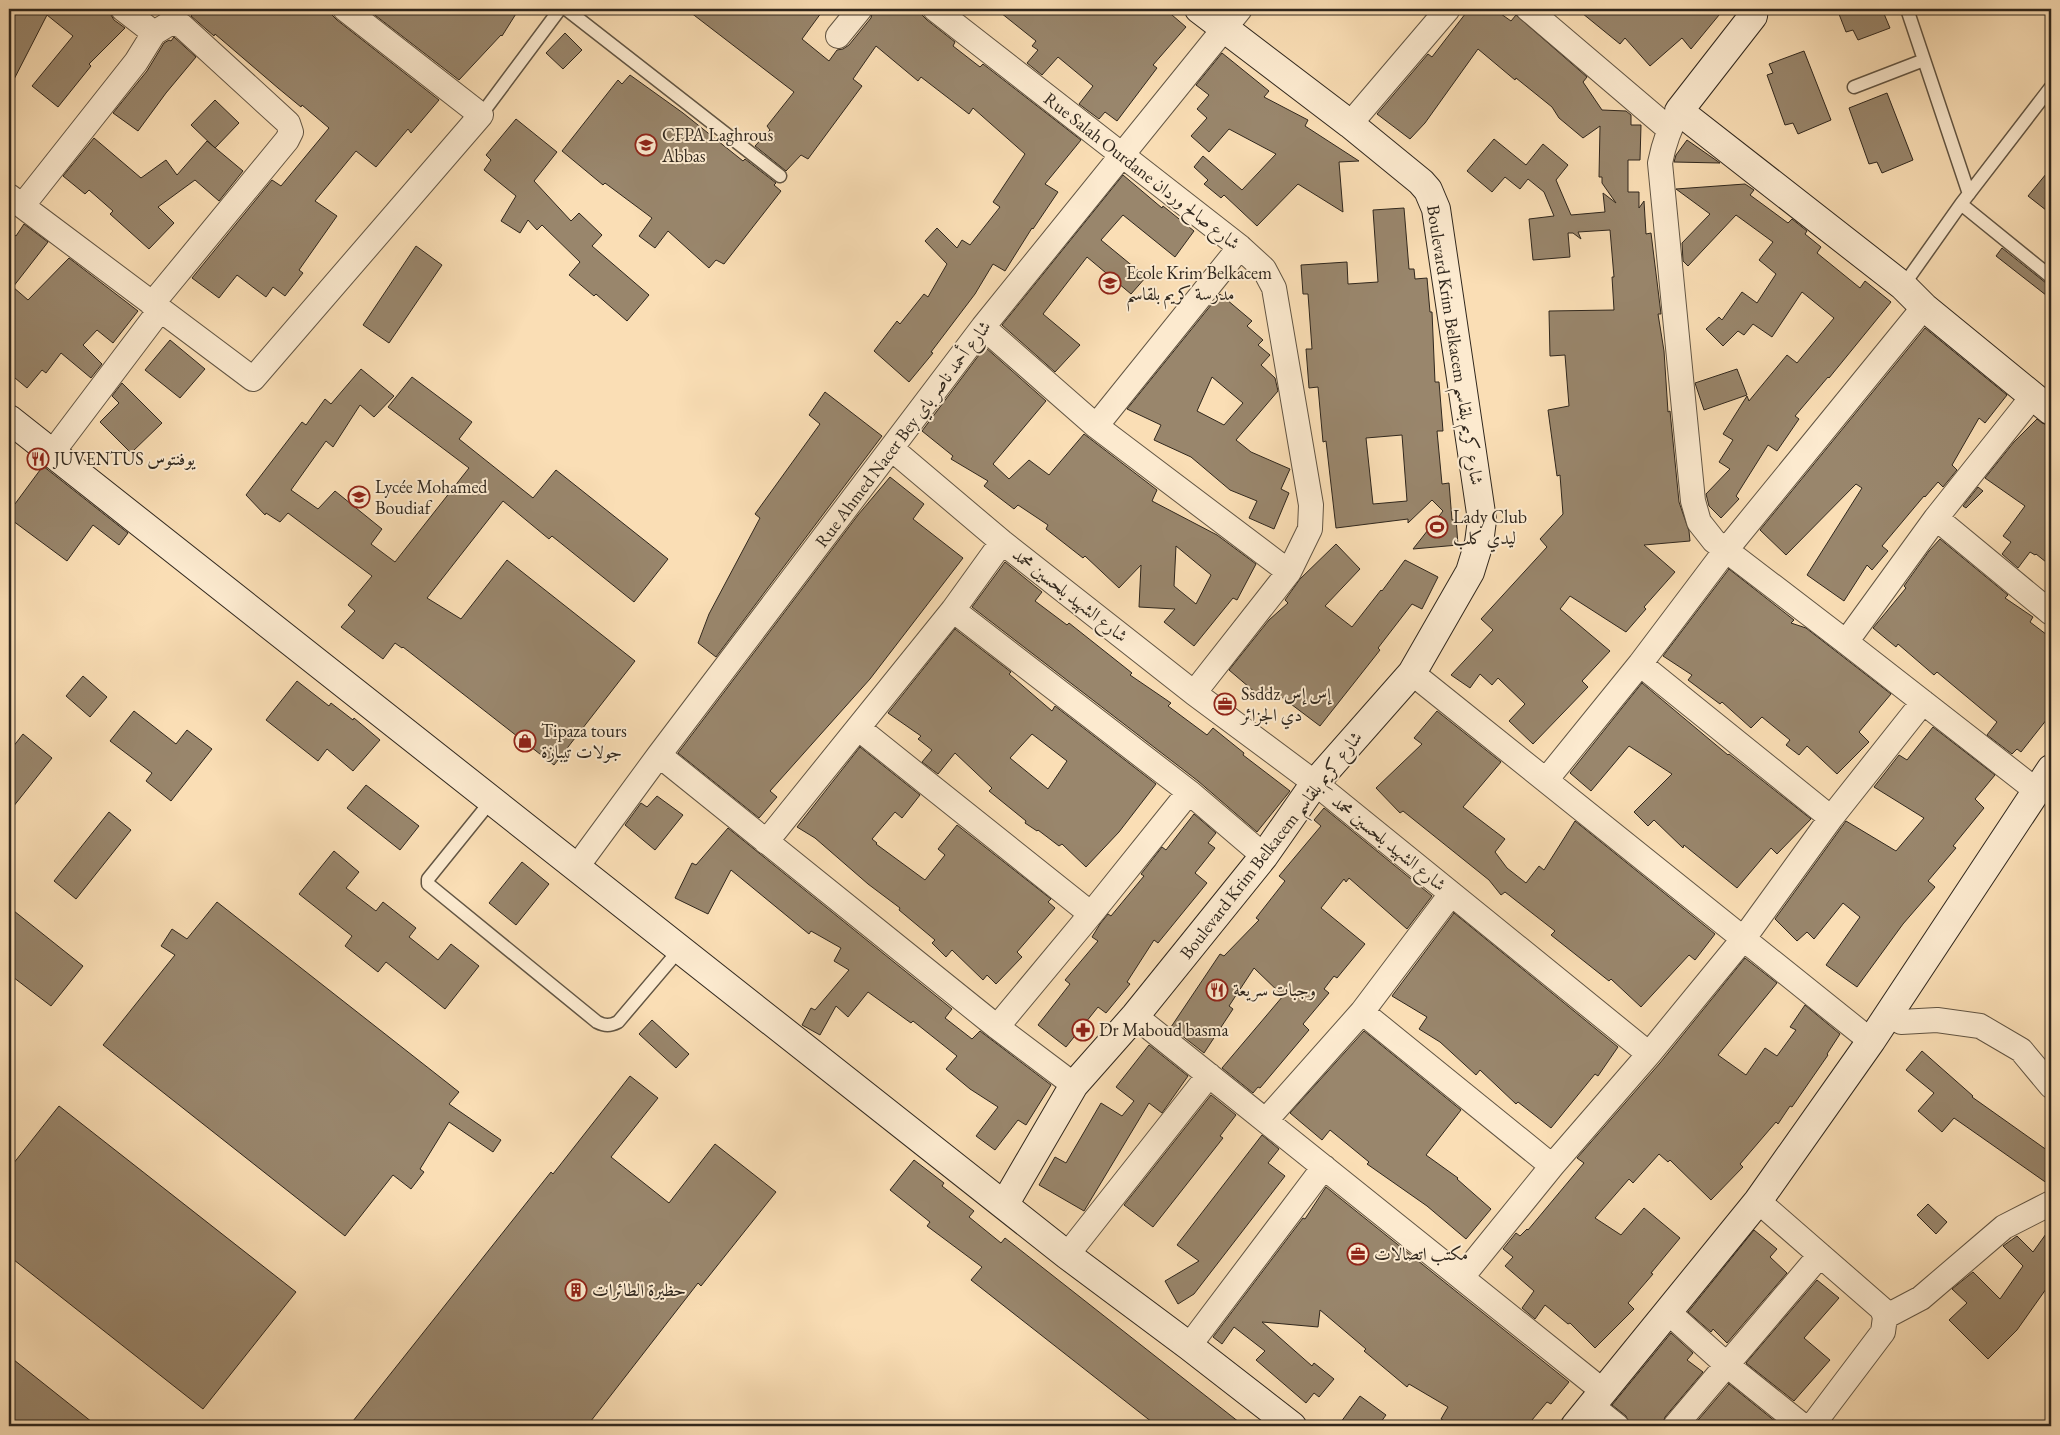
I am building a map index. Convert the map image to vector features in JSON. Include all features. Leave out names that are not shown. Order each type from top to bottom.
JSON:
[{"type":"street","points":[[123,9],[154,33]]},
{"type":"street","points":[[52,453],[156,307],[287,140],[291,132],[288,123],[182,26],[172,22],[154,33],[136,62],[16,200],[156,307],[253,379],[481,115],[345,9]]},
{"type":"street","points":[[838,36],[860,9]]},
{"type":"street","name":"Rue Salah Ourdane شارع صالح وردان","points":[[935,9],[1240,247],[1264,269],[1277,299],[1310,504],[1310,529],[1289,572],[1194,693]]},
{"type":"street","name":"Boulevard Krim Belkacem شارع كريم بلقاسم","points":[[1004,1205],[1074,1084],[1135,1016],[1264,856],[1315,783],[1412,673],[1470,572],[1479,543],[1482,520],[1436,209],[1428,190],[1422,182],[1350,124],[1232,19],[1199,9]]},
{"type":"street","points":[[1350,124],[1448,9]]},
{"type":"street","points":[[1528,9],[1674,120],[1903,286],[1924,307],[2042,403],[1936,518],[1846,642]]},
{"type":"street","points":[[1590,1408],[1758,1201],[1889,1015],[2044,780],[1923,702],[1714,541],[1699,522],[1693,501],[1660,163],[1664,143],[1674,120],[1753,16],[1754,9]]},
{"type":"street","name":"Rue Ahmed Nacer Bey شارع أحمد ناصر باي","points":[[576,868],[659,755],[984,327],[1232,19]]},
{"type":"street","points":[[1096,426],[1240,247]]},
{"type":"street","points":[[1546,780],[1640,664],[1726,550],[1924,307]]},
{"type":"street","points":[[984,327],[1096,426],[1289,572]]},
{"type":"street","points":[[9,418],[1067,1255],[1292,1426]]},
{"type":"street","name":"شارع الشهيد بلحسين محمد","points":[[892,449],[1002,542],[1194,693],[1315,783],[1649,1054]]},
{"type":"street","points":[[1936,518],[2051,613]]},
{"type":"street","points":[[766,842],[954,610],[1002,542]]},
{"type":"street","points":[[954,610],[1189,792],[1264,856]]},
{"type":"street","points":[[1640,664],[1831,818]]},
{"type":"street","points":[[1412,673],[1871,1041]]},
{"type":"street","points":[[1462,1277],[1552,1166],[1649,1054],[1744,938],[1831,818],[1923,702]]},
{"type":"street","points":[[858,728],[1091,914]]},
{"type":"street","points":[[659,755],[998,1027],[1074,1084]]},
{"type":"street","points":[[998,1027],[1189,792]]},
{"type":"street","points":[[1266,1120],[1362,1012],[1451,894]]},
{"type":"street","points":[[1362,1012],[1552,1166]]},
{"type":"street","points":[[1889,1015],[1901,1022],[1937,1020],[1980,1026],[2021,1050],[2051,1086]]},
{"type":"street","points":[[1135,1016],[1462,1277],[1590,1408],[1617,1426]]},
{"type":"street","points":[[1067,1255],[1209,1075]]},
{"type":"street","points":[[1189,1346],[1324,1167]]},
{"type":"street","points":[[1758,1201],[1882,1308],[1885,1317],[1883,1332],[1812,1426]]},
{"type":"street","points":[[1885,1317],[1920,1298],[2004,1227],[2051,1203]]},
{"type":"street","points":[[1675,1426],[1820,1255]]},
{"type":"street","points":[[1667,1311],[1727,1365],[1803,1426]]},
{"type":"lane","points":[[481,115],[560,9]]},
{"type":"lane","points":[[566,9],[780,176]]},
{"type":"lane","points":[[1907,9],[1970,194]]},
{"type":"lane","points":[[1854,87],[1924,60]]},
{"type":"lane","points":[[1903,286],[1961,204],[2051,87]]},
{"type":"lane","points":[[1961,204],[2051,277]]},
{"type":"lane","points":[[491,801],[428,879],[428,884],[597,1022],[604,1025],[618,1022],[680,949]]},
{"type":"building","points":[[18,9],[110,9],[114,20],[125,28],[89,64],[91,66],[58,107],[32,86],[73,36],[47,15],[9,89],[9,27]]},
{"type":"building","points":[[197,9],[332,9],[332,15],[337,20],[439,100],[411,133],[408,129],[376,167],[356,151],[315,201],[337,216],[299,270],[303,273],[285,296],[273,287],[266,297],[237,275],[219,298],[192,278],[272,180],[281,186],[329,128],[191,16]]},
{"type":"building","points":[[367,9],[519,9],[502,36],[459,80]]},
{"type":"building","points":[[686,9],[824,9],[802,39],[829,61],[837,50],[849,45],[871,18],[873,9],[922,9],[922,15],[927,20],[955,42],[953,46],[980,67],[983,64],[1081,140],[1045,184],[1058,192],[1032,228],[1005,271],[993,264],[975,294],[931,352],[933,353],[909,382],[874,351],[897,321],[900,324],[924,294],[928,297],[947,264],[925,241],[937,228],[957,248],[962,240],[970,245],[1000,207],[993,202],[1025,154],[973,108],[969,114],[921,77],[918,81],[876,46],[853,79],[862,86],[808,159],[801,155],[786,171],[755,146],[770,130],[767,126],[794,92]]},
{"type":"building","points":[[996,9],[1165,9],[1186,27],[1153,65],[1157,68],[1117,121],[1105,112],[1099,119],[1079,104],[1093,86],[1058,57],[1042,75],[1027,63],[1038,50],[1032,46],[1036,41]]},
{"type":"building","points":[[1469,9],[1494,9],[1511,21],[1516,15],[1587,77],[1583,82],[1602,110],[1626,111],[1631,115],[1631,125],[1641,125],[1640,160],[1628,160],[1628,192],[1639,192],[1639,208],[1644,201],[1646,234],[1651,233],[1661,314],[1658,314],[1664,351],[1668,412],[1670,411],[1679,502],[1689,531],[1690,541],[1644,545],[1675,572],[1644,607],[1646,609],[1626,632],[1570,596],[1560,609],[1610,651],[1582,681],[1588,687],[1533,744],[1509,721],[1525,704],[1498,678],[1492,685],[1480,674],[1470,688],[1451,675],[1493,630],[1481,619],[1547,547],[1540,539],[1563,514],[1560,475],[1557,476],[1548,410],[1569,406],[1565,355],[1550,356],[1549,311],[1614,310],[1612,277],[1614,277],[1610,230],[1578,232],[1581,239],[1573,233],[1568,233],[1570,257],[1533,260],[1529,219],[1554,216],[1544,192],[1528,179],[1520,189],[1505,177],[1492,192],[1467,171],[1494,139],[1526,165],[1543,144],[1568,165],[1556,180],[1571,215],[1605,212],[1603,193],[1616,203],[1602,183],[1602,177],[1599,177],[1600,126],[1583,138],[1559,118],[1552,107],[1516,78],[1515,80],[1478,49],[1425,123],[1410,139],[1377,114],[1428,54],[1432,57]]},
{"type":"building","points":[[1577,9],[1724,9],[1691,49],[1682,38],[1650,66],[1625,38],[1620,44]]},
{"type":"building","points":[[1837,9],[1882,9],[1890,28],[1858,40],[1853,30],[1846,32]]},
{"type":"building","points":[[565,33],[582,50],[563,69],[546,53]]},
{"type":"building","points":[[174,37],[196,57],[138,131],[113,113],[147,71],[164,43],[169,40],[171,41]]},
{"type":"building","points":[[1804,51],[1831,120],[1798,134],[1793,123],[1785,125],[1767,75],[1773,73],[1769,64]]},
{"type":"building","points":[[1222,53],[1269,91],[1264,97],[1308,120],[1305,126],[1359,161],[1339,162],[1343,212],[1298,184],[1257,226],[1224,195],[1221,198],[1204,184],[1208,180],[1194,167],[1203,156],[1242,190],[1276,154],[1229,129],[1209,152],[1191,136],[1207,118],[1197,109],[1209,95],[1196,85]]},
{"type":"building","points":[[630,75],[683,113],[743,161],[745,159],[776,183],[774,185],[781,191],[724,264],[716,260],[709,268],[668,231],[655,248],[639,236],[652,218],[605,183],[603,185],[562,151],[618,80],[622,84]]},
{"type":"building","points":[[1887,93],[1913,160],[1882,173],[1877,162],[1869,164],[1849,108]]},
{"type":"building","points":[[215,100],[239,123],[215,148],[191,125]]},
{"type":"building","points":[[516,119],[557,152],[534,181],[571,221],[579,213],[602,235],[592,246],[649,295],[627,321],[596,294],[594,296],[569,275],[580,262],[542,225],[537,230],[528,220],[520,233],[501,221],[516,196],[484,170],[491,160],[486,155]]},
{"type":"building","points":[[94,138],[141,178],[166,160],[177,175],[207,141],[243,171],[219,201],[195,180],[158,207],[174,223],[149,249],[110,214],[113,211],[89,190],[85,194],[63,176]]},
{"type":"building","points":[[1687,140],[1720,163],[1674,162],[1676,155]]},
{"type":"building","points":[[2051,168],[2051,214],[2028,196]]},
{"type":"building","points":[[1123,175],[1162,208],[1163,206],[1194,231],[1175,257],[1123,215],[1101,240],[1146,277],[1131,294],[1087,257],[1043,314],[1080,345],[1055,372],[1002,325]]},
{"type":"building","points":[[1745,184],[1754,190],[1750,195],[1788,223],[1792,219],[1807,231],[1805,234],[1821,247],[1817,253],[1860,288],[1865,281],[1891,302],[1829,378],[1795,416],[1799,419],[1777,451],[1768,445],[1736,496],[1739,499],[1721,518],[1709,506],[1706,494],[1730,469],[1719,462],[1733,440],[1723,434],[1747,396],[1749,401],[1787,355],[1797,363],[1834,318],[1802,292],[1772,337],[1753,324],[1744,335],[1738,331],[1723,346],[1706,329],[1719,317],[1722,320],[1742,292],[1757,303],[1776,274],[1759,260],[1773,242],[1736,215],[1688,266],[1683,261],[1682,243],[1710,214],[1676,189]]},
{"type":"building","points":[[1404,208],[1409,269],[1414,269],[1415,279],[1427,278],[1430,312],[1432,312],[1435,382],[1439,382],[1443,431],[1437,431],[1442,484],[1449,483],[1452,520],[1456,519],[1458,545],[1413,549],[1443,511],[1432,500],[1408,523],[1408,519],[1336,528],[1326,441],[1323,442],[1318,387],[1309,388],[1306,349],[1312,349],[1308,294],[1303,294],[1301,265],[1347,262],[1348,284],[1378,282],[1373,210]],"holes":[[[1402,435],[1407,501],[1373,504],[1366,438]]]},
{"type":"building","points":[[24,224],[48,242],[13,287],[28,300],[69,258],[138,311],[113,343],[97,330],[83,345],[102,364],[91,378],[61,353],[46,373],[42,370],[27,388],[9,373],[9,231],[16,236]]},
{"type":"building","points":[[416,246],[442,265],[389,343],[363,325]]},
{"type":"building","points":[[2002,248],[2051,285],[2051,299],[1996,256]]},
{"type":"building","points":[[1220,294],[1252,321],[1247,326],[1263,340],[1258,345],[1270,355],[1261,365],[1275,378],[1278,391],[1236,440],[1251,452],[1290,469],[1281,489],[1289,493],[1274,529],[1249,518],[1257,501],[1230,490],[1191,457],[1154,440],[1161,425],[1127,409]],"holes":[[[1212,377],[1243,403],[1224,425],[1197,411]]]},
{"type":"building","points":[[1925,328],[2007,395],[1985,423],[1979,418],[1952,465],[1957,470],[1943,487],[1938,482],[1924,496],[1882,546],[1888,551],[1872,570],[1867,565],[1844,601],[1807,575],[1862,488],[1856,484],[1786,555],[1760,530]]},
{"type":"building","points":[[170,340],[205,369],[180,398],[145,370]]},
{"type":"building","points":[[985,347],[1046,401],[993,464],[1009,479],[1029,460],[1049,475],[1084,434],[1157,490],[1152,501],[1217,535],[1256,564],[1237,600],[1233,598],[1194,646],[1164,622],[1175,609],[1139,607],[1141,565],[1119,588],[1085,556],[1083,558],[1046,529],[1048,525],[1018,505],[1014,509],[984,486],[988,481],[951,459],[953,456],[922,431]],"holes":[[[1176,546],[1211,575],[1196,604],[1174,586]]]},
{"type":"building","points":[[361,369],[394,396],[374,417],[360,405],[333,447],[326,441],[291,490],[318,509],[335,491],[382,529],[371,544],[395,562],[469,468],[388,407],[412,377],[472,422],[459,439],[533,498],[556,470],[668,559],[634,602],[552,536],[549,539],[503,501],[427,598],[461,619],[507,560],[635,661],[554,765],[403,647],[395,643],[383,659],[341,627],[355,611],[348,605],[372,576],[288,513],[280,522],[266,513],[265,515],[246,495],[302,422],[306,425],[325,399],[331,404]]},
{"type":"building","points":[[1737,369],[1747,395],[1704,410],[1695,383]]},
{"type":"building","points":[[122,383],[162,423],[131,453],[100,422],[119,403],[112,396]]},
{"type":"building","points":[[825,392],[882,436],[716,657],[698,643],[709,614],[760,518],[755,514],[820,424],[809,415]]},
{"type":"building","points":[[2037,419],[2051,426],[2051,566],[2036,554],[2030,552],[2018,568],[2002,554],[2011,542],[2003,536],[2025,506],[1985,478],[2014,442]]},
{"type":"building","points":[[43,466],[128,533],[119,545],[93,525],[67,561],[9,518],[9,512]]},
{"type":"building","points":[[890,477],[924,504],[913,519],[963,558],[870,679],[770,791],[777,797],[759,818],[678,753],[858,515]]},
{"type":"building","points":[[1978,487],[1983,491],[1966,508],[1963,506]]},
{"type":"building","points":[[1940,539],[2008,595],[2005,598],[2033,617],[2030,622],[2051,638],[2051,714],[2021,752],[2017,749],[2012,754],[1987,735],[1997,722],[1937,672],[1934,675],[1898,644],[1896,647],[1873,628],[1906,588],[1904,586]]},
{"type":"building","points":[[1336,544],[1360,569],[1325,606],[1352,627],[1405,560],[1438,577],[1422,609],[1412,604],[1378,648],[1380,650],[1320,726],[1271,689],[1263,699],[1229,670],[1269,620],[1288,603],[1285,600],[1300,579]]},
{"type":"building","points":[[1005,562],[1042,592],[1035,601],[1067,625],[1069,623],[1132,673],[1130,675],[1171,703],[1168,706],[1207,735],[1213,728],[1244,753],[1243,755],[1290,791],[1257,832],[1198,781],[972,607]]},
{"type":"building","points":[[1729,569],[1794,620],[1791,623],[1806,628],[1891,694],[1859,732],[1869,742],[1837,774],[1807,746],[1799,755],[1786,745],[1790,740],[1762,717],[1751,728],[1722,702],[1720,704],[1688,680],[1692,675],[1663,656]]},
{"type":"building","points":[[955,629],[1011,672],[1009,674],[1052,711],[1055,706],[1156,784],[1119,832],[1086,867],[1062,844],[1059,846],[1025,823],[1026,821],[989,791],[992,788],[955,753],[938,774],[922,762],[932,750],[918,739],[921,736],[888,713]],"holes":[[[1032,734],[1067,761],[1048,789],[1010,758]]]},
{"type":"building","points":[[83,676],[107,697],[90,717],[66,696]]},
{"type":"building","points":[[297,681],[329,706],[331,703],[353,720],[354,718],[380,740],[353,771],[327,749],[318,761],[266,720]]},
{"type":"building","points":[[1642,683],[1728,755],[1811,819],[1777,854],[1771,848],[1737,888],[1684,845],[1683,848],[1654,820],[1648,826],[1634,812],[1672,774],[1629,746],[1591,791],[1570,773]]},
{"type":"building","points":[[134,711],[176,744],[187,730],[212,749],[171,801],[146,781],[152,773],[110,741]]},
{"type":"building","points":[[1437,711],[1501,762],[1463,807],[1505,839],[1495,852],[1507,868],[1526,883],[1539,866],[1544,870],[1575,821],[1715,934],[1695,960],[1689,955],[1641,1007],[1611,979],[1609,981],[1551,935],[1555,931],[1505,892],[1501,895],[1489,880],[1403,811],[1400,813],[1376,788],[1422,744],[1414,738]]},
{"type":"building","points":[[1933,727],[1995,775],[1975,799],[1984,808],[1953,846],[1956,848],[1928,881],[1935,887],[1903,924],[1857,987],[1826,965],[1860,917],[1843,903],[1814,939],[1807,932],[1797,941],[1775,919],[1846,821],[1896,851],[1924,818],[1874,787],[1899,755],[1907,760]]},
{"type":"building","points":[[23,734],[52,758],[9,812],[9,752]]},
{"type":"building","points":[[860,747],[920,795],[902,818],[895,812],[872,839],[876,844],[925,880],[945,855],[938,849],[957,825],[1051,899],[1048,902],[1055,908],[1017,952],[1022,957],[996,984],[987,975],[983,980],[952,950],[946,957],[932,943],[935,940],[899,910],[900,908],[868,884],[815,838],[797,827]]},
{"type":"building","points":[[366,785],[419,826],[400,850],[347,808]]},
{"type":"building","points":[[657,796],[683,815],[655,850],[625,825],[641,803],[647,807]]},
{"type":"building","points":[[1324,808],[1432,896],[1407,929],[1349,878],[1346,882],[1344,879],[1321,908],[1365,944],[1337,978],[1334,976],[1324,989],[1329,993],[1303,1024],[1309,1030],[1260,1088],[1258,1087],[1253,1093],[1222,1068],[1283,996],[1254,968],[1229,1006],[1233,1009],[1204,1053],[1171,1027],[1220,954],[1224,956],[1259,920],[1256,918],[1285,881],[1279,876],[1321,826],[1314,820]]},
{"type":"building","points":[[109,812],[131,830],[76,899],[54,881]]},
{"type":"building","points":[[1194,814],[1216,833],[1208,843],[1215,848],[1195,873],[1207,883],[1158,943],[1154,940],[1127,982],[1130,984],[1106,1013],[1098,1007],[1066,1047],[1038,1025],[1070,984],[1065,980],[1098,941],[1092,937],[1100,924],[1108,914],[1111,916],[1144,876],[1141,874],[1162,847],[1166,850]]},
{"type":"building","points":[[728,828],[952,1009],[945,1018],[972,1039],[980,1031],[1051,1085],[1026,1125],[1018,1120],[995,1150],[976,1136],[998,1107],[970,1089],[946,1069],[957,1056],[913,1021],[911,1023],[868,992],[848,1017],[836,1006],[820,1035],[802,1025],[811,1008],[815,1010],[849,970],[834,961],[841,948],[811,931],[809,934],[731,870],[708,914],[675,898],[692,863],[696,865]]},
{"type":"building","points":[[334,851],[359,872],[346,888],[376,911],[383,902],[416,928],[409,937],[438,960],[451,944],[479,966],[445,1009],[386,962],[378,972],[345,946],[352,936],[299,894]]},
{"type":"building","points":[[522,862],[549,884],[516,925],[489,903]]},
{"type":"building","points":[[217,902],[459,1092],[449,1104],[501,1140],[493,1152],[449,1122],[420,1169],[424,1172],[411,1189],[393,1175],[345,1236],[103,1045],[175,955],[161,946],[172,929],[187,939]]},
{"type":"building","points":[[9,907],[83,966],[51,1006],[9,974]]},
{"type":"building","points":[[1454,913],[1618,1047],[1598,1076],[1595,1074],[1551,1128],[1518,1102],[1516,1104],[1480,1070],[1476,1075],[1440,1042],[1419,1029],[1427,1017],[1392,996]]},
{"type":"building","points":[[1745,958],[1777,983],[1718,1055],[1746,1075],[1765,1048],[1777,1056],[1796,1030],[1790,1027],[1805,1005],[1840,1034],[1828,1055],[1792,1107],[1790,1106],[1778,1124],[1776,1122],[1740,1164],[1743,1167],[1711,1200],[1670,1160],[1668,1162],[1659,1154],[1633,1183],[1629,1179],[1595,1218],[1621,1235],[1644,1208],[1680,1238],[1628,1303],[1634,1309],[1595,1348],[1570,1323],[1568,1324],[1545,1305],[1535,1319],[1522,1308],[1534,1291],[1505,1266],[1513,1257],[1503,1249],[1516,1233],[1520,1236],[1528,1230],[1584,1163],[1577,1158],[1660,1063]]},
{"type":"building","points":[[652,1020],[689,1054],[676,1068],[639,1034]]},
{"type":"building","points":[[1364,1031],[1461,1110],[1426,1155],[1458,1178],[1491,1209],[1466,1239],[1427,1206],[1367,1164],[1369,1162],[1330,1130],[1322,1140],[1290,1113]]},
{"type":"building","points":[[1149,1045],[1188,1076],[1162,1113],[1149,1103],[1084,1211],[1039,1185],[1055,1157],[1066,1163],[1101,1103],[1122,1116],[1134,1101],[1116,1087]]},
{"type":"building","points":[[1922,1051],[1972,1097],[2051,1153],[2051,1186],[1954,1118],[1942,1132],[1918,1111],[1934,1093],[1906,1070]]},
{"type":"building","points":[[630,1076],[658,1098],[611,1157],[669,1203],[715,1144],[776,1192],[701,1286],[698,1283],[587,1426],[349,1426],[551,1172],[553,1174]]},
{"type":"building","points":[[1211,1095],[1236,1115],[1220,1136],[1223,1138],[1153,1227],[1124,1205]]},
{"type":"building","points":[[59,1106],[296,1292],[203,1409],[9,1256],[9,1169]]},
{"type":"building","points":[[1262,1135],[1279,1149],[1268,1163],[1285,1176],[1194,1294],[1178,1304],[1165,1281],[1199,1261],[1177,1245]]},
{"type":"building","points":[[914,1160],[944,1183],[942,1186],[974,1211],[969,1217],[1001,1243],[1005,1238],[1244,1426],[1157,1426],[971,1280],[982,1267],[927,1226],[930,1222],[890,1190]]},
{"type":"building","points":[[1326,1187],[1569,1382],[1551,1404],[1547,1402],[1527,1426],[1453,1426],[1441,1419],[1448,1407],[1409,1384],[1407,1387],[1364,1351],[1366,1349],[1320,1310],[1318,1327],[1262,1322],[1312,1366],[1314,1363],[1334,1379],[1319,1397],[1314,1393],[1306,1403],[1256,1360],[1265,1351],[1234,1327],[1222,1344],[1213,1337],[1303,1218],[1305,1219]]},
{"type":"building","points":[[1928,1204],[1947,1222],[1936,1234],[1917,1215]]},
{"type":"building","points":[[2051,1227],[2051,1282],[2017,1330],[1988,1359],[1949,1320],[1967,1303],[1952,1289],[1973,1272],[2000,1299],[2023,1266],[2003,1246],[2017,1236],[2033,1252]]},
{"type":"building","points":[[1754,1230],[1777,1249],[1770,1257],[1787,1273],[1727,1343],[1713,1329],[1711,1332],[1688,1312]]},
{"type":"building","points":[[1817,1280],[1839,1298],[1804,1338],[1830,1360],[1794,1401],[1746,1363]]},
{"type":"building","points":[[1671,1333],[1693,1353],[1687,1360],[1703,1372],[1665,1417],[1662,1426],[1630,1426],[1626,1416],[1612,1405]]},
{"type":"building","points":[[9,1356],[97,1426],[9,1426]]},
{"type":"building","points":[[1729,1384],[1781,1426],[1693,1426]]},
{"type":"building","points":[[1360,1396],[1386,1415],[1378,1426],[1338,1426]]},
{"type":"place","name":"CFPA Laghrous Abbas","points":[[646,145]]},
{"type":"place","name":"Ecole Krim Belkacem مدرسة كريم بلقاسم","points":[[1110,283]]},
{"type":"place","name":"JUVENTUS يوفنتوس","points":[[38,459]]},
{"type":"place","name":"Lycée Mohamed Boudiaf","points":[[359,497]]},
{"type":"place","name":"Lady Club ليدي كلب","points":[[1437,527]]},
{"type":"place","name":"Ssddz إس إس دي الجزائر","points":[[1225,704]]},
{"type":"place","name":"Tipaza tours جولات تيبازة","points":[[525,741]]},
{"type":"place","name":"وجبات سريعة","points":[[1217,990]]},
{"type":"place","name":"Dr Maboud basma","points":[[1083,1030]]},
{"type":"place","name":"مكتب اتصالات","points":[[1358,1254]]},
{"type":"place","name":"حظيرة الطائرات","points":[[576,1290]]}]
